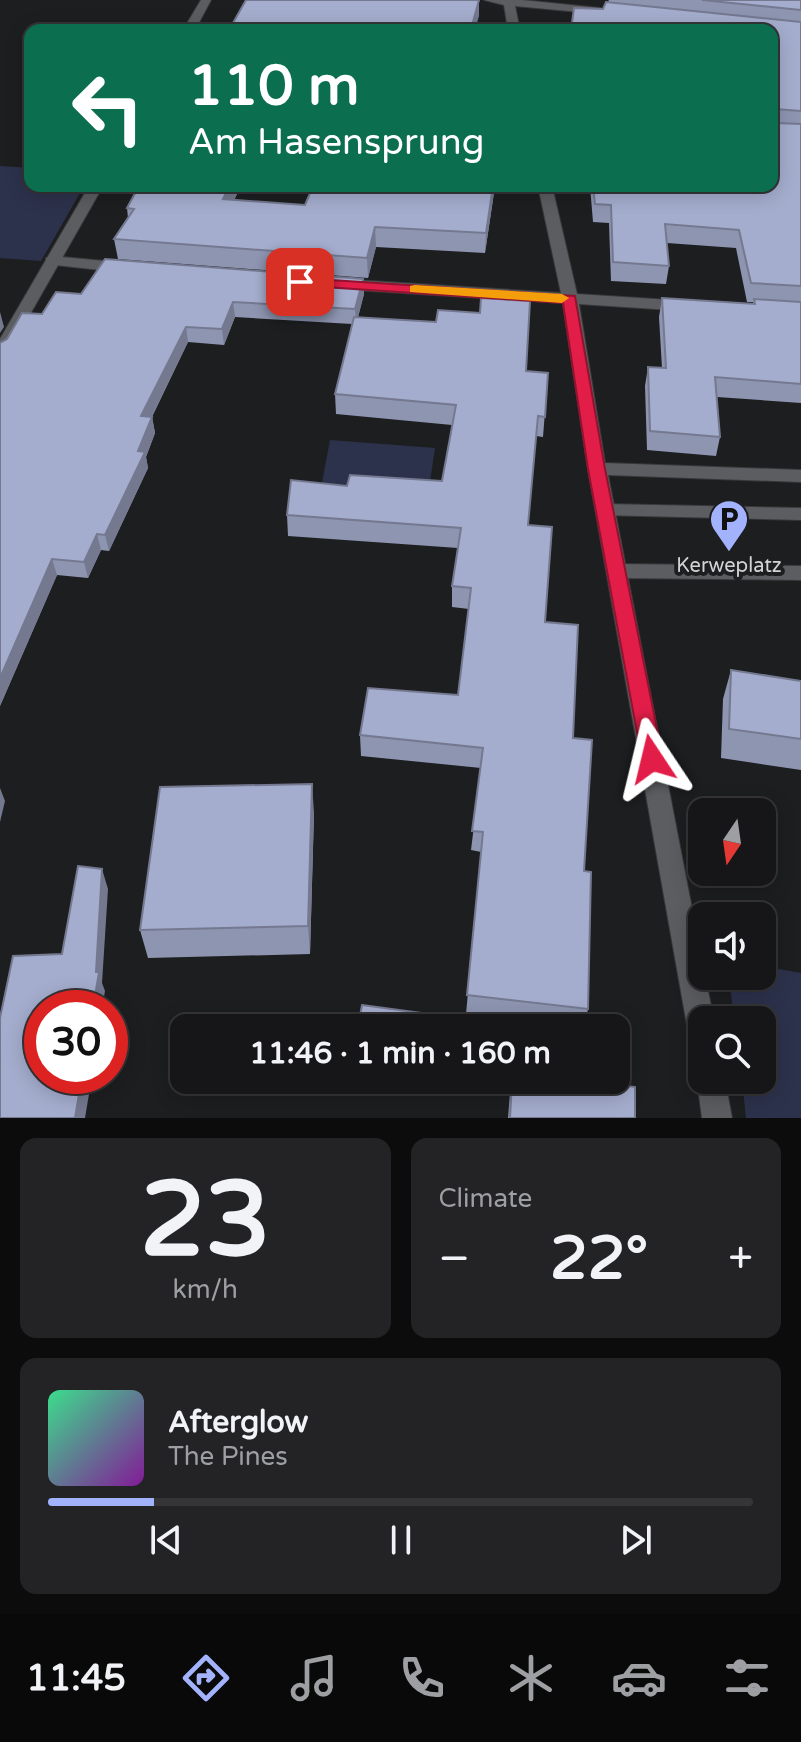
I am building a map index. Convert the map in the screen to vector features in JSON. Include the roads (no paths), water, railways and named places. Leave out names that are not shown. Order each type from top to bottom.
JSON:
[{"type":"street","points":[[192,24],[206,0]]},
{"type":"street","points":[[489,0],[579,4],[607,12]]},
{"type":"street","points":[[509,2],[513,24]]},
{"type":"street","points":[[0,353],[92,192]]},
{"type":"street","points":[[546,192],[570,299],[597,469],[697,1006]]},
{"type":"street","points":[[51,261],[139,269]]},
{"type":"street","points":[[328,284],[701,307]]},
{"type":"street","points":[[597,469],[801,476]]},
{"type":"street","points":[[606,510],[801,514]]},
{"type":"street","points":[[617,571],[801,573]]},
{"type":"street","points":[[713,1094],[717,1118]]},
{"type":"place","name":"Kerweplatz","points":[[729,553]]}]
